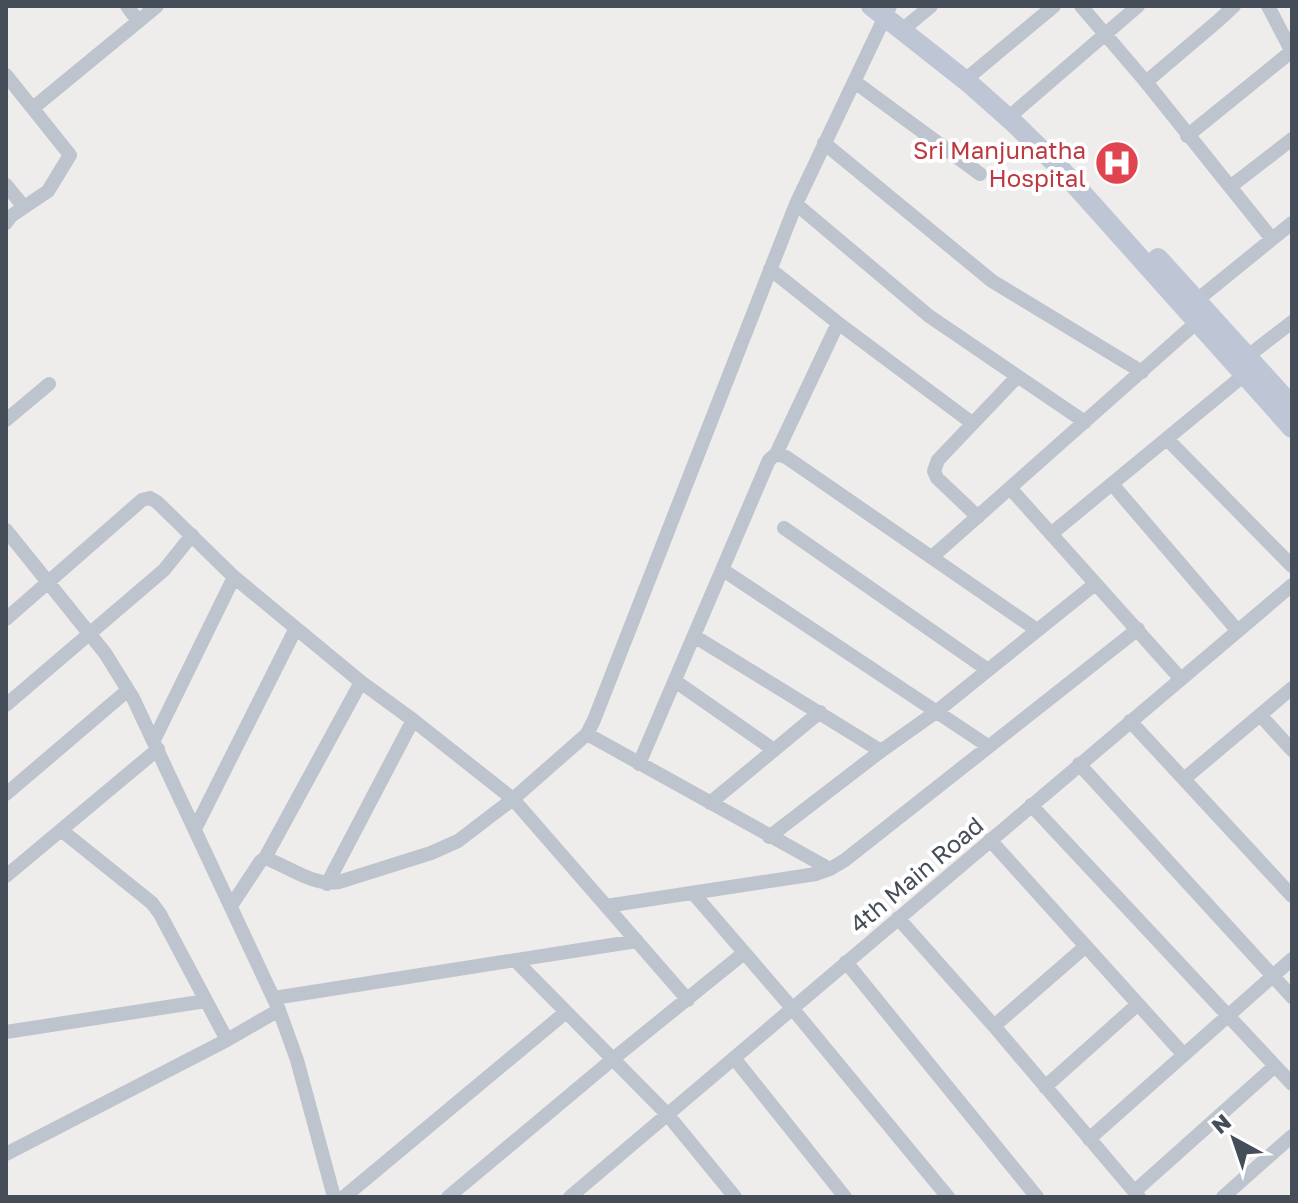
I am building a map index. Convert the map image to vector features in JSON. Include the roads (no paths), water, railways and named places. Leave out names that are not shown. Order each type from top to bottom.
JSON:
[{"type":"main road","points":[[884,9],[1016,111],[1055,147],[1197,300],[1292,428]]},
{"type":"main road","points":[[969,77],[1058,166],[1197,322],[1292,406]]},
{"type":"street","points":[[127,6],[138,21]]},
{"type":"street","points":[[33,108],[157,6]]},
{"type":"street","points":[[906,26],[931,6]]},
{"type":"street","points":[[969,77],[1054,6]]},
{"type":"street","points":[[1081,6],[1272,239]]},
{"type":"street","points":[[1016,111],[1138,6]]},
{"type":"street","points":[[1146,82],[1234,6]]},
{"type":"street","points":[[1187,136],[1292,52],[1268,6]]},
{"type":"street","points":[[265,858],[316,882],[327,884],[431,853],[458,841],[513,799],[587,734],[796,204],[855,82],[884,9]]},
{"type":"street","points":[[6,75],[70,155],[48,191],[11,216],[6,223]]},
{"type":"street","points":[[855,82],[980,174]]},
{"type":"street","points":[[1230,187],[1292,139]]},
{"type":"street","points":[[824,143],[992,281],[1142,372]]},
{"type":"street","points":[[6,185],[24,207]]},
{"type":"street","points":[[796,204],[929,316],[1085,422]]},
{"type":"street","points":[[1197,300],[1292,223]]},
{"type":"street","points":[[770,269],[972,423]]},
{"type":"street","points":[[932,557],[1197,322]]},
{"type":"street","points":[[1051,534],[1167,439],[1292,322]]},
{"type":"street","points":[[639,764],[769,460],[776,454],[838,323]]},
{"type":"street","points":[[978,517],[937,478],[934,471],[938,460],[1017,377]]},
{"type":"street","points":[[6,420],[49,384]]},
{"type":"street","points":[[1167,439],[1292,566]]},
{"type":"street","points":[[776,454],[786,457],[1037,630]]},
{"type":"street","points":[[1112,484],[1237,630]]},
{"type":"street","points":[[1010,488],[1180,678]]},
{"type":"street","points":[[6,619],[142,500],[150,498],[234,577],[361,682],[513,799],[688,1000]]},
{"type":"street","points":[[784,528],[988,670]]},
{"type":"street","points":[[6,530],[105,653],[156,744],[276,1004],[297,1060],[334,1197]]},
{"type":"street","points":[[6,705],[164,570],[192,535]]},
{"type":"street","points":[[723,570],[988,746]]},
{"type":"street","points":[[6,876],[156,744],[234,577]]},
{"type":"street","points":[[769,837],[936,712],[1095,584]]},
{"type":"street","name":"4th Main Road","points":[[570,1197],[1292,585]]},
{"type":"street","points":[[195,829],[296,628]]},
{"type":"street","points":[[606,906],[816,874],[830,869],[1138,629]]},
{"type":"street","points":[[694,636],[881,751]]},
{"type":"street","points":[[675,681],[774,750]]},
{"type":"street","points":[[231,906],[265,858],[361,682]]},
{"type":"street","points":[[1184,779],[1292,688]]},
{"type":"street","points":[[6,794],[128,690]]},
{"type":"street","points":[[710,803],[820,712]]},
{"type":"street","points":[[1261,716],[1292,750]]},
{"type":"street","points":[[327,884],[413,720]]},
{"type":"street","points":[[1130,721],[1292,896]]},
{"type":"street","points":[[587,734],[830,869]]},
{"type":"street","points":[[1079,764],[1292,997]]},
{"type":"street","points":[[1031,805],[1292,1084]]},
{"type":"street","points":[[61,830],[152,903],[227,1040]]},
{"type":"street","points":[[990,840],[1184,1055]]},
{"type":"street","points":[[693,893],[948,1197]]},
{"type":"street","points":[[898,918],[1137,1194],[1275,1066]]},
{"type":"street","points":[[6,1154],[227,1040],[276,1004],[637,941]]},
{"type":"street","points":[[994,1026],[1086,946]]},
{"type":"street","points":[[448,1197],[744,953]]},
{"type":"street","points":[[1089,1139],[1292,959]]},
{"type":"street","points":[[515,960],[667,1114],[735,1197]]},
{"type":"street","points":[[846,962],[1037,1197]]},
{"type":"street","points":[[6,1032],[206,1001]]},
{"type":"street","points":[[1045,1087],[1138,1004]]},
{"type":"street","points":[[344,1197],[566,1012]]},
{"type":"street","points":[[734,1058],[845,1197]]},
{"type":"street","points":[[1223,1197],[1292,1136]]},
{"type":"place","name":"Sri Manjunatha Hospital","points":[[1117,163]]}]
